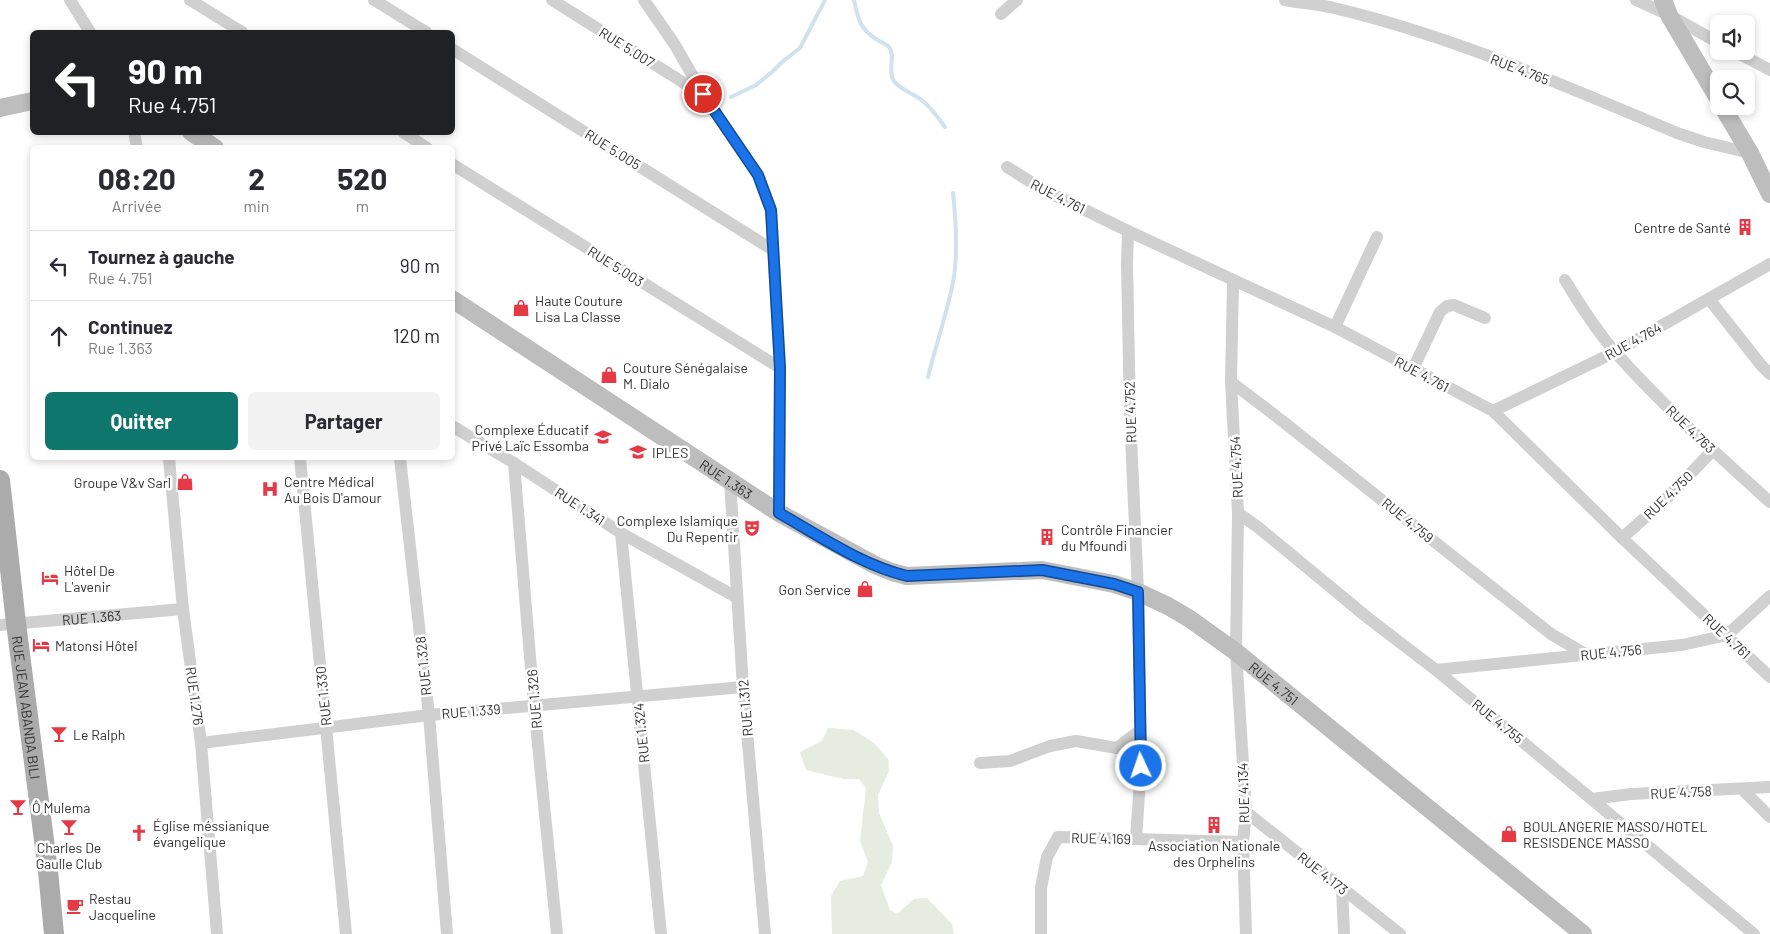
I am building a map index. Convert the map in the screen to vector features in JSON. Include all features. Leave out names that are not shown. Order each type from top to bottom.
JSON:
[{"type":"main road","points":[[1666,7],[1710,84]]},
{"type":"main road","points":[[0,108],[30,101]]},
{"type":"main road","points":[[1727,115],[1770,194]]},
{"type":"main road","points":[[196,135],[211,145]]},
{"type":"main road","name":"RUE 1.363","points":[[455,300],[779,513],[867,561],[892,572],[907,576]]},
{"type":"main road","name":"RUE JEAN ABANDA BILI","points":[[0,480],[8,624],[47,862],[54,934]]},
{"type":"main road","name":"RUE 4.751","points":[[907,576],[1042,570],[1114,584],[1138,592],[1168,606],[1190,619],[1236,652],[1583,934]]},
{"type":"street","points":[[70,0],[89,30]]},
{"type":"street","points":[[190,0],[239,30]]},
{"type":"street","points":[[374,0],[423,30]]},
{"type":"street","name":"RUE 5.007","points":[[552,0],[703,94]]},
{"type":"street","points":[[644,0],[703,94],[758,175],[771,210],[780,368],[779,513]]},
{"type":"street","points":[[1001,14],[1018,0]]},
{"type":"street","name":"RUE 4.765","points":[[1285,0],[1333,4],[1389,22],[1476,51],[1677,133],[1750,154]]},
{"type":"street","points":[[1636,0],[1666,7],[1710,37]]},
{"type":"street","name":"RUE 5.005","points":[[455,51],[773,250]]},
{"type":"street","points":[[1751,60],[1770,70]]},
{"type":"street","points":[[408,135],[422,145]]},
{"type":"street","name":"RUE 5.003","points":[[455,166],[780,368]]},
{"type":"street","name":"RUE 4.761","points":[[1007,167],[1042,189],[1128,231],[1335,327],[1493,411],[1622,538],[1770,677]]},
{"type":"street","name":"RUE 4.752","points":[[1128,231],[1130,416],[1138,592],[1141,766],[1136,838]]},
{"type":"street","points":[[1335,327],[1377,237]]},
{"type":"street","name":"RUE 4.764","points":[[1493,411],[1615,352],[1770,264]]},
{"type":"street","name":"RUE 4.763","points":[[1565,280],[1582,308],[1615,352],[1663,402],[1770,502]]},
{"type":"street","name":"RUE 4.754","points":[[1233,281],[1231,382],[1238,513],[1236,652]]},
{"type":"street","points":[[1709,299],[1770,374]]},
{"type":"street","points":[[1414,369],[1440,312],[1447,306],[1454,305],[1485,318]]},
{"type":"street","name":"RUE 4.759","points":[[1231,382],[1551,634],[1587,654]]},
{"type":"street","name":"RUE 1.341","points":[[455,428],[514,463],[621,532],[736,597]]},
{"type":"street","name":"RUE 4.750","points":[[1622,538],[1667,498],[1713,450]]},
{"type":"street","name":"RUE 1.276","points":[[169,460],[183,609],[201,743],[217,934]]},
{"type":"street","name":"RUE 1.330","points":[[300,460],[346,934]]},
{"type":"street","name":"RUE 1.328","points":[[400,460],[429,715],[447,934]]},
{"type":"street","name":"RUE 1.326","points":[[514,463],[534,705],[557,934]]},
{"type":"street","name":"RUE 1.312","points":[[730,481],[736,597],[765,934]]},
{"type":"street","name":"RUE 4.755","points":[[1238,513],[1259,528],[1368,618],[1436,670],[1754,934]]},
{"type":"street","name":"RUE 1.324","points":[[621,532],[661,934]]},
{"type":"street","name":"RUE 4.756","points":[[1436,670],[1682,645],[1727,635],[1770,596]]},
{"type":"street","name":"RUE 1.363","points":[[8,624],[183,609]]},
{"type":"street","name":"RUE 4.134","points":[[1236,652],[1246,812],[1243,842],[1246,934]]},
{"type":"street","name":"RUE 1.339","points":[[201,743],[326,726],[429,715],[743,687]]},
{"type":"street","points":[[980,763],[1010,761],[1050,746],[1076,740],[1117,748],[1139,731]]},
{"type":"street","name":"RUE 4.758","points":[[1592,798],[1630,794],[1770,787]]},
{"type":"street","points":[[1742,789],[1770,817]]},
{"type":"street","name":"RUE 4.173","points":[[1246,812],[1400,934]]},
{"type":"street","name":"RUE 4.169","points":[[1041,934],[1041,888],[1047,857],[1058,837],[1243,842]]},
{"type":"street","points":[[1342,888],[1344,934]]},
{"type":"shaded area","points":[[828,728],[854,730],[874,743],[888,759],[889,771],[878,795],[879,813],[893,846],[892,862],[881,885],[890,910],[897,914],[914,899],[927,898],[952,924],[954,934],[832,934],[831,896],[840,881],[863,876],[868,862],[860,841],[866,788],[859,779],[843,779],[806,770],[800,752],[822,741]]},
{"type":"waterway","points":[[773,71],[800,48],[825,0]]},
{"type":"waterway","points":[[854,0],[858,17],[863,27],[870,35],[889,47],[891,51],[891,73],[894,81],[925,103],[945,127]]},
{"type":"waterway","points":[[731,97],[756,85],[772,72]]},
{"type":"waterway","points":[[928,377],[954,277],[956,235],[953,193]]},
{"type":"place","name":"Centre de Santé","points":[[1745,227]]},
{"type":"place","name":"Haute Couture Lisa La Classe","points":[[521,308]]},
{"type":"place","name":"Couture Sénégalaise M. Dialo","points":[[609,375]]},
{"type":"place","name":"Complexe Éducatif Privé Laïc Essomba","points":[[603,437]]},
{"type":"place","name":"IPLES","points":[[638,452]]},
{"type":"place","name":"Groupe V&v Sarl","points":[[185,482]]},
{"type":"place","name":"Centre Médical Au Bois D'amour","points":[[270,489]]},
{"type":"place","name":"Complexe Islamique Du Repentir","points":[[752,528]]},
{"type":"place","name":"Contrôle Financier du Mfoundi","points":[[1047,537]]},
{"type":"place","name":"Hôtel De L'avenir","points":[[50,578]]},
{"type":"place","name":"Gon Service","points":[[865,589]]},
{"type":"place","name":"Matonsi Hôtel","points":[[41,645]]},
{"type":"place","name":"Le Ralph","points":[[59,734]]},
{"type":"place","name":"Ô Mulema","points":[[18,807]]},
{"type":"place","name":"Association Nationale des Orphelins","points":[[1214,825]]},
{"type":"place","name":"Charles De Gaulle Club","points":[[69,827]]},
{"type":"place","name":"Église méssianique évangelique","points":[[139,833]]},
{"type":"place","name":"BOULANGERIE MASSO/HOTEL RESISDENCE MASSO","points":[[1509,834]]},
{"type":"place","name":"Restau Jacqueline","points":[[75,906]]},
{"type":"route","points":[[703,94],[758,175],[771,210],[780,368],[779,513],[875,565],[907,576],[1042,570],[1114,584],[1138,592],[1141,766]]}]
